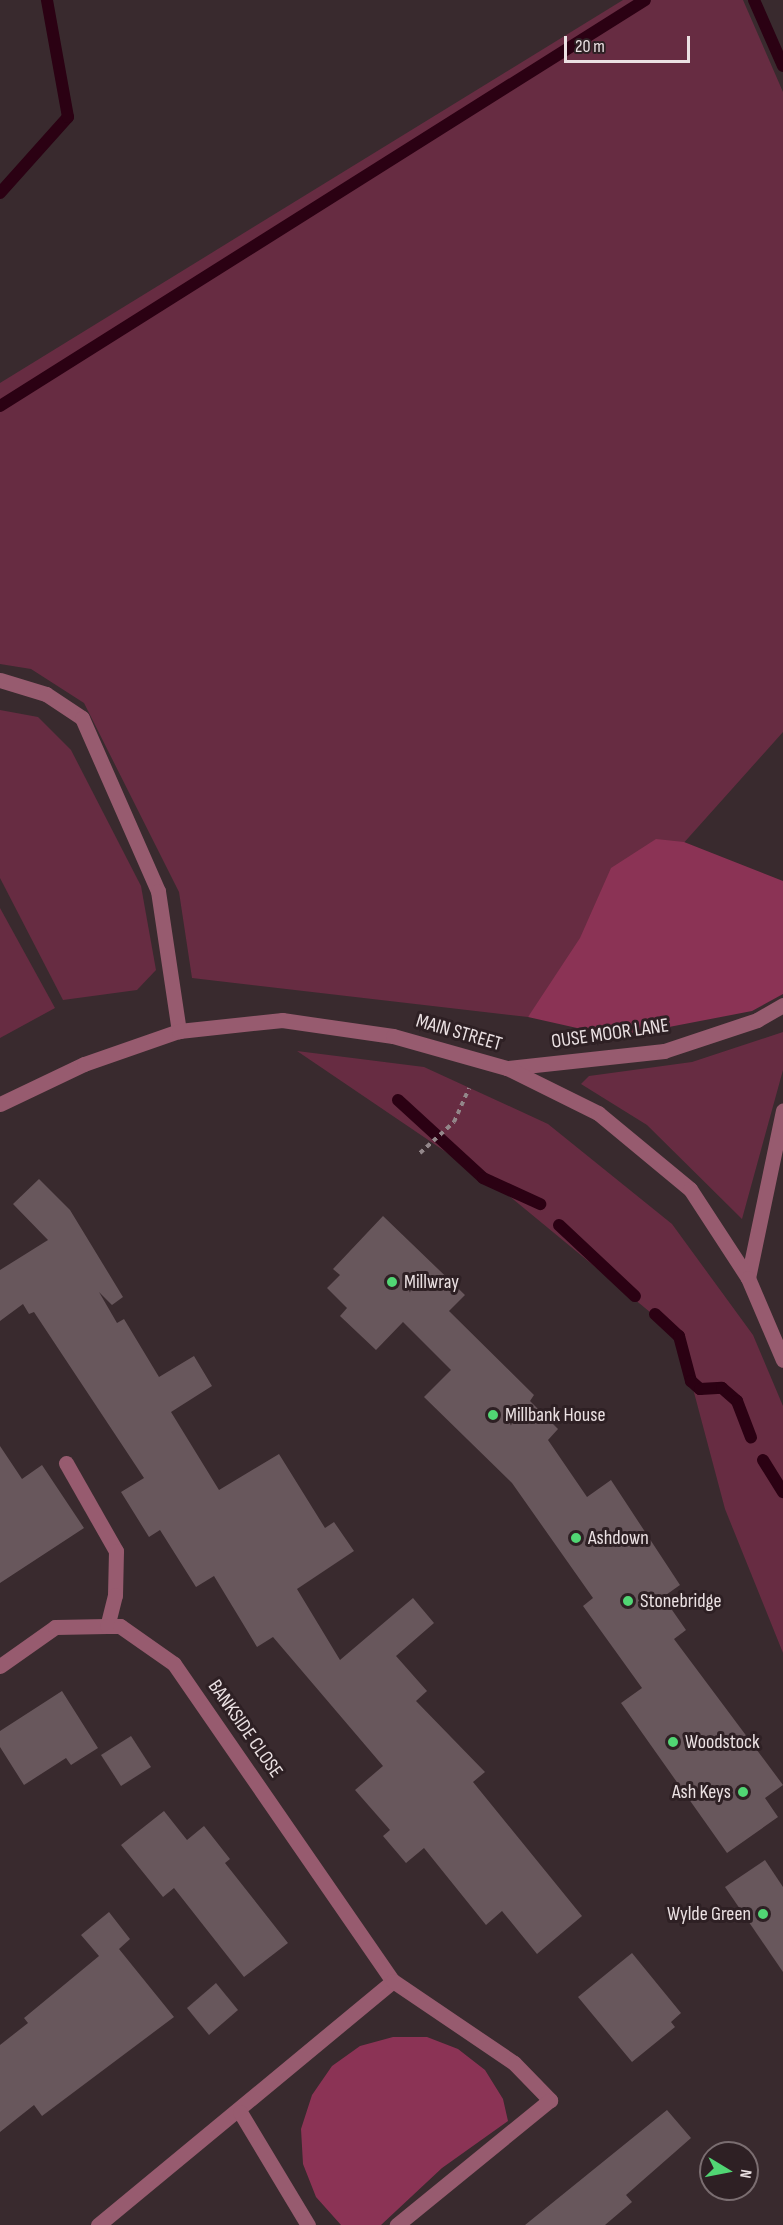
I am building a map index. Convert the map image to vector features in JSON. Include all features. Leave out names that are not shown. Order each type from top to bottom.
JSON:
[{"type":"street","points":[[0,680],[46,694],[82,718],[158,891],[179,1031]]},
{"type":"street","name":"OUSE MOOR LANE","points":[[507,1068],[664,1051],[757,1020],[783,1005]]},
{"type":"street","name":"MAIN STREET","points":[[0,1104],[84,1064],[179,1031],[282,1020],[393,1036],[507,1068],[598,1113],[690,1189],[748,1278],[783,1360]]},
{"type":"street","points":[[748,1278],[783,1111]]},
{"type":"street","points":[[66,1463],[116,1551],[115,1594],[107,1626]]},
{"type":"street","name":"BANKSIDE CLOSE","points":[[0,1666],[56,1628],[107,1626],[120,1626],[174,1664],[393,1981],[514,2063],[550,2100],[397,2225]]},
{"type":"street","points":[[98,2225],[240,2112],[393,1981]]},
{"type":"street","points":[[240,2112],[308,2225]]},
{"type":"path","points":[[420,1153],[454,1122],[480,1060]]},
{"type":"shaded area","points":[[623,0],[743,0],[783,92],[783,732],[528,1017],[192,978],[179,892],[84,703],[31,669],[0,664],[0,383]]},
{"type":"shaded area","points":[[0,710],[38,717],[71,750],[141,886],[156,970],[137,990],[63,1000],[0,878]]},
{"type":"shaded area","points":[[656,839],[684,842],[783,881],[783,994],[752,1011],[617,1037],[528,1017],[580,938],[611,868]]},
{"type":"shaded area","points":[[0,908],[55,1008],[0,1038]]},
{"type":"shaded area","points":[[783,1032],[783,1070],[742,1219],[647,1125],[581,1084],[589,1076],[692,1062]]},
{"type":"shaded area","points":[[297,1051],[424,1067],[548,1124],[672,1224],[753,1335],[783,1406],[783,1653],[725,1509],[679,1336],[502,1190]]},
{"type":"shaded area","points":[[393,2037],[427,2037],[458,2049],[485,2070],[503,2099],[508,2121],[442,2168],[381,2225],[341,2225],[316,2197],[303,2164],[301,2129],[312,2095],[332,2066],[360,2046]]},
{"type":"building","points":[[39,1179],[70,1210],[123,1297],[112,1305],[99,1292],[117,1323],[124,1319],[159,1377],[194,1356],[212,1386],[171,1412],[219,1490],[279,1454],[325,1528],[334,1522],[354,1551],[297,1589],[340,1660],[413,1598],[434,1623],[396,1656],[427,1691],[416,1701],[485,1772],[473,1782],[582,1916],[537,1954],[502,1911],[486,1925],[424,1848],[406,1863],[383,1836],[390,1830],[355,1790],[383,1766],[273,1637],[257,1647],[214,1576],[196,1587],[160,1530],[149,1537],[121,1492],[144,1478],[34,1312],[29,1314],[23,1304],[0,1321],[0,1270],[48,1240],[13,1204]]},
{"type":"building","points":[[383,1216],[465,1295],[449,1311],[534,1395],[530,1401],[558,1429],[548,1440],[587,1497],[611,1480],[680,1585],[663,1597],[686,1630],[674,1639],[783,1785],[765,1798],[778,1817],[727,1853],[621,1703],[642,1688],[583,1606],[593,1598],[512,1483],[424,1397],[451,1370],[403,1322],[376,1350],[340,1316],[347,1308],[327,1288],[340,1275],[333,1269]]},
{"type":"building","points":[[0,1446],[22,1479],[42,1465],[84,1528],[0,1583]]},
{"type":"building","points":[[62,1691],[98,1748],[71,1765],[66,1758],[24,1785],[0,1747],[0,1731]]},
{"type":"building","points":[[131,1736],[151,1767],[121,1786],[101,1755]]},
{"type":"building","points":[[164,1811],[187,1840],[204,1826],[230,1859],[225,1863],[288,1943],[244,1977],[174,1888],[163,1897],[121,1845]]},
{"type":"building","name":"Wylde Green","points":[[765,1860],[783,1887],[783,1972],[725,1887]]},
{"type":"building","points":[[109,1912],[130,1939],[119,1949],[174,2017],[42,2116],[34,2105],[0,2132],[0,2045],[28,2023],[24,2018],[99,1956],[81,1935]]},
{"type":"building","points":[[632,1953],[681,2013],[671,2022],[675,2027],[632,2062],[578,1997]]},
{"type":"building","points":[[216,1983],[238,2010],[209,2035],[187,2008]]},
{"type":"building","points":[[667,2110],[691,2138],[626,2195],[632,2202],[605,2225],[525,2225]]},
{"type":"waterway","points":[[0,193],[68,117],[47,0]]},
{"type":"waterway","points":[[0,406],[645,0]]},
{"type":"waterway","points":[[754,0],[783,66]]},
{"type":"waterway","points":[[398,1100],[483,1178],[540,1204]]},
{"type":"waterway","points":[[559,1225],[635,1296]]},
{"type":"waterway","points":[[655,1314],[679,1336],[691,1381],[700,1389],[722,1388],[737,1401],[751,1437]]},
{"type":"waterway","points":[[763,1460],[783,1492]]},
{"type":"place","name":"Millwray","points":[[392,1282]]},
{"type":"place","name":"Millbank House","points":[[493,1415]]},
{"type":"place","name":"Ashdown","points":[[576,1538]]},
{"type":"place","name":"Stonebridge","points":[[628,1601]]},
{"type":"place","name":"Woodstock","points":[[673,1742]]},
{"type":"place","name":"Ash Keys","points":[[743,1792]]},
{"type":"place","name":"Wylde Green","points":[[763,1914]]}]
